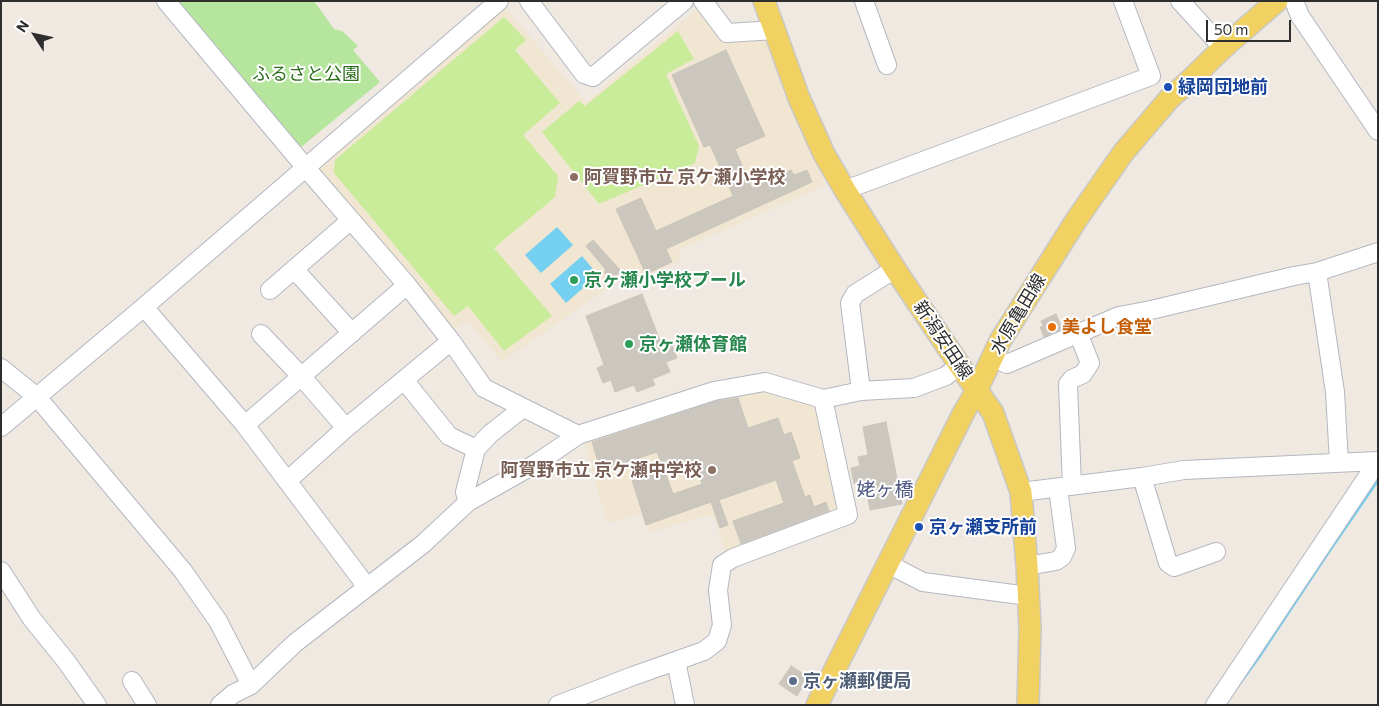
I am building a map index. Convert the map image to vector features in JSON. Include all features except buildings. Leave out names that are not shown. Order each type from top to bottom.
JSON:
[{"type":"main road","name":"水原亀田線","points":[[817,705],[1000,341],[1103,180],[1123,152],[1169,99],[1277,1]]},
{"type":"main road","name":"新潟安田線","points":[[766,2],[799,98],[824,154],[844,190],[894,269],[993,413],[1021,492],[1030,628],[1028,705]]},
{"type":"street","points":[[166,1],[407,285],[451,341],[484,388],[578,435]]},
{"type":"street","points":[[1,427],[144,307],[499,1]]},
{"type":"street","points":[[529,1],[584,74],[593,77],[684,1]]},
{"type":"street","points":[[703,1],[727,33],[775,30]]},
{"type":"street","points":[[864,1],[887,65]]},
{"type":"street","points":[[1180,1],[1223,48]]},
{"type":"street","points":[[1294,1],[1300,16],[1378,131]]},
{"type":"street","points":[[844,190],[1151,76],[1124,2]]},
{"type":"street","points":[[270,290],[351,220]]},
{"type":"street","points":[[992,358],[1007,364],[1119,316],[1317,272],[1378,252]]},
{"type":"street","points":[[861,391],[850,303],[855,294],[894,269]]},
{"type":"street","points":[[294,270],[352,333]]},
{"type":"street","points":[[1317,272],[1335,392],[1339,463]]},
{"type":"street","points":[[245,425],[407,285]]},
{"type":"street","points":[[144,307],[245,425],[367,587]]},
{"type":"street","points":[[1027,566],[1056,561],[1062,557],[1066,548],[1065,487],[1068,384],[1072,379],[1083,374],[1090,363],[1078,333]]},
{"type":"street","points":[[261,334],[346,428]]},
{"type":"street","points":[[287,481],[346,428],[451,341]]},
{"type":"street","points":[[220,705],[236,699],[295,643],[423,544],[468,502],[537,463],[578,435],[714,391],[765,382],[823,399],[861,391],[914,388],[946,376],[959,365]]},
{"type":"street","points":[[1,368],[37,398],[183,571],[218,621],[251,685]]},
{"type":"street","points":[[404,380],[449,436],[476,449]]},
{"type":"street","points":[[558,705],[704,651],[717,641],[722,625],[718,590],[722,565],[733,558],[848,515],[823,399]]},
{"type":"street","points":[[468,502],[465,492],[476,449],[490,434],[523,408]]},
{"type":"street","points":[[1021,492],[1184,470],[1378,461]]},
{"type":"street","points":[[1214,705],[1378,461]]},
{"type":"street","points":[[1142,477],[1168,563],[1174,567],[1216,552]]},
{"type":"street","points":[[888,564],[923,582],[1028,596]]},
{"type":"street","points":[[1,571],[32,619],[66,661],[97,705]]},
{"type":"street","points":[[676,661],[685,705]]},
{"type":"street","points":[[132,682],[147,705]]},
{"type":"shaded area","name":"阿賀野市立 京ケ瀬小学校","points":[[502,4],[586,102],[702,5],[722,38],[765,34],[826,185],[679,250],[680,261],[633,284],[625,276],[502,362],[468,321],[453,330],[319,170],[319,162]]},
{"type":"shaded area","name":"阿賀野市立 京ケ瀬中学校","points":[[770,384],[801,394],[815,410],[839,501],[833,516],[726,555],[714,515],[651,532],[641,514],[607,523],[583,438]]},
{"type":"green space","name":"ふるさと公園","points":[[173,1],[314,1],[334,29],[342,31],[358,46],[353,50],[380,82],[300,148]]},
{"type":"green space","points":[[504,17],[526,40],[515,50],[560,103],[523,135],[558,176],[555,197],[494,248],[552,316],[504,351],[468,306],[454,316],[334,173],[335,160]]},
{"type":"green space","points":[[678,31],[694,59],[666,74],[699,146],[695,163],[599,204],[542,132],[579,101],[585,106]]},
{"type":"water","points":[[557,227],[573,245],[541,273],[525,255]]},
{"type":"water","name":"京ヶ瀬小学校プール","points":[[582,256],[598,275],[566,303],[550,284]]},
{"type":"waterway","points":[[1235,690],[1378,480]]},
{"type":"place","name":"緑岡団地前","points":[[1168,87]]},
{"type":"place","name":"阿賀野市立 京ケ瀬小学校","points":[[574,177]]},
{"type":"place","name":"京ヶ瀬小学校プール","points":[[574,280]]},
{"type":"place","name":"美よし食堂","points":[[1052,327]]},
{"type":"place","name":"京ヶ瀬体育館","points":[[629,344]]},
{"type":"place","name":"阿賀野市立 京ケ瀬中学校","points":[[712,470]]},
{"type":"place","name":"京ヶ瀬支所前","points":[[919,527]]},
{"type":"place","name":"京ヶ瀬郵便局","points":[[793,681]]},
{"type":"district","name":"姥ヶ橋","points":[[885,490]]}]
